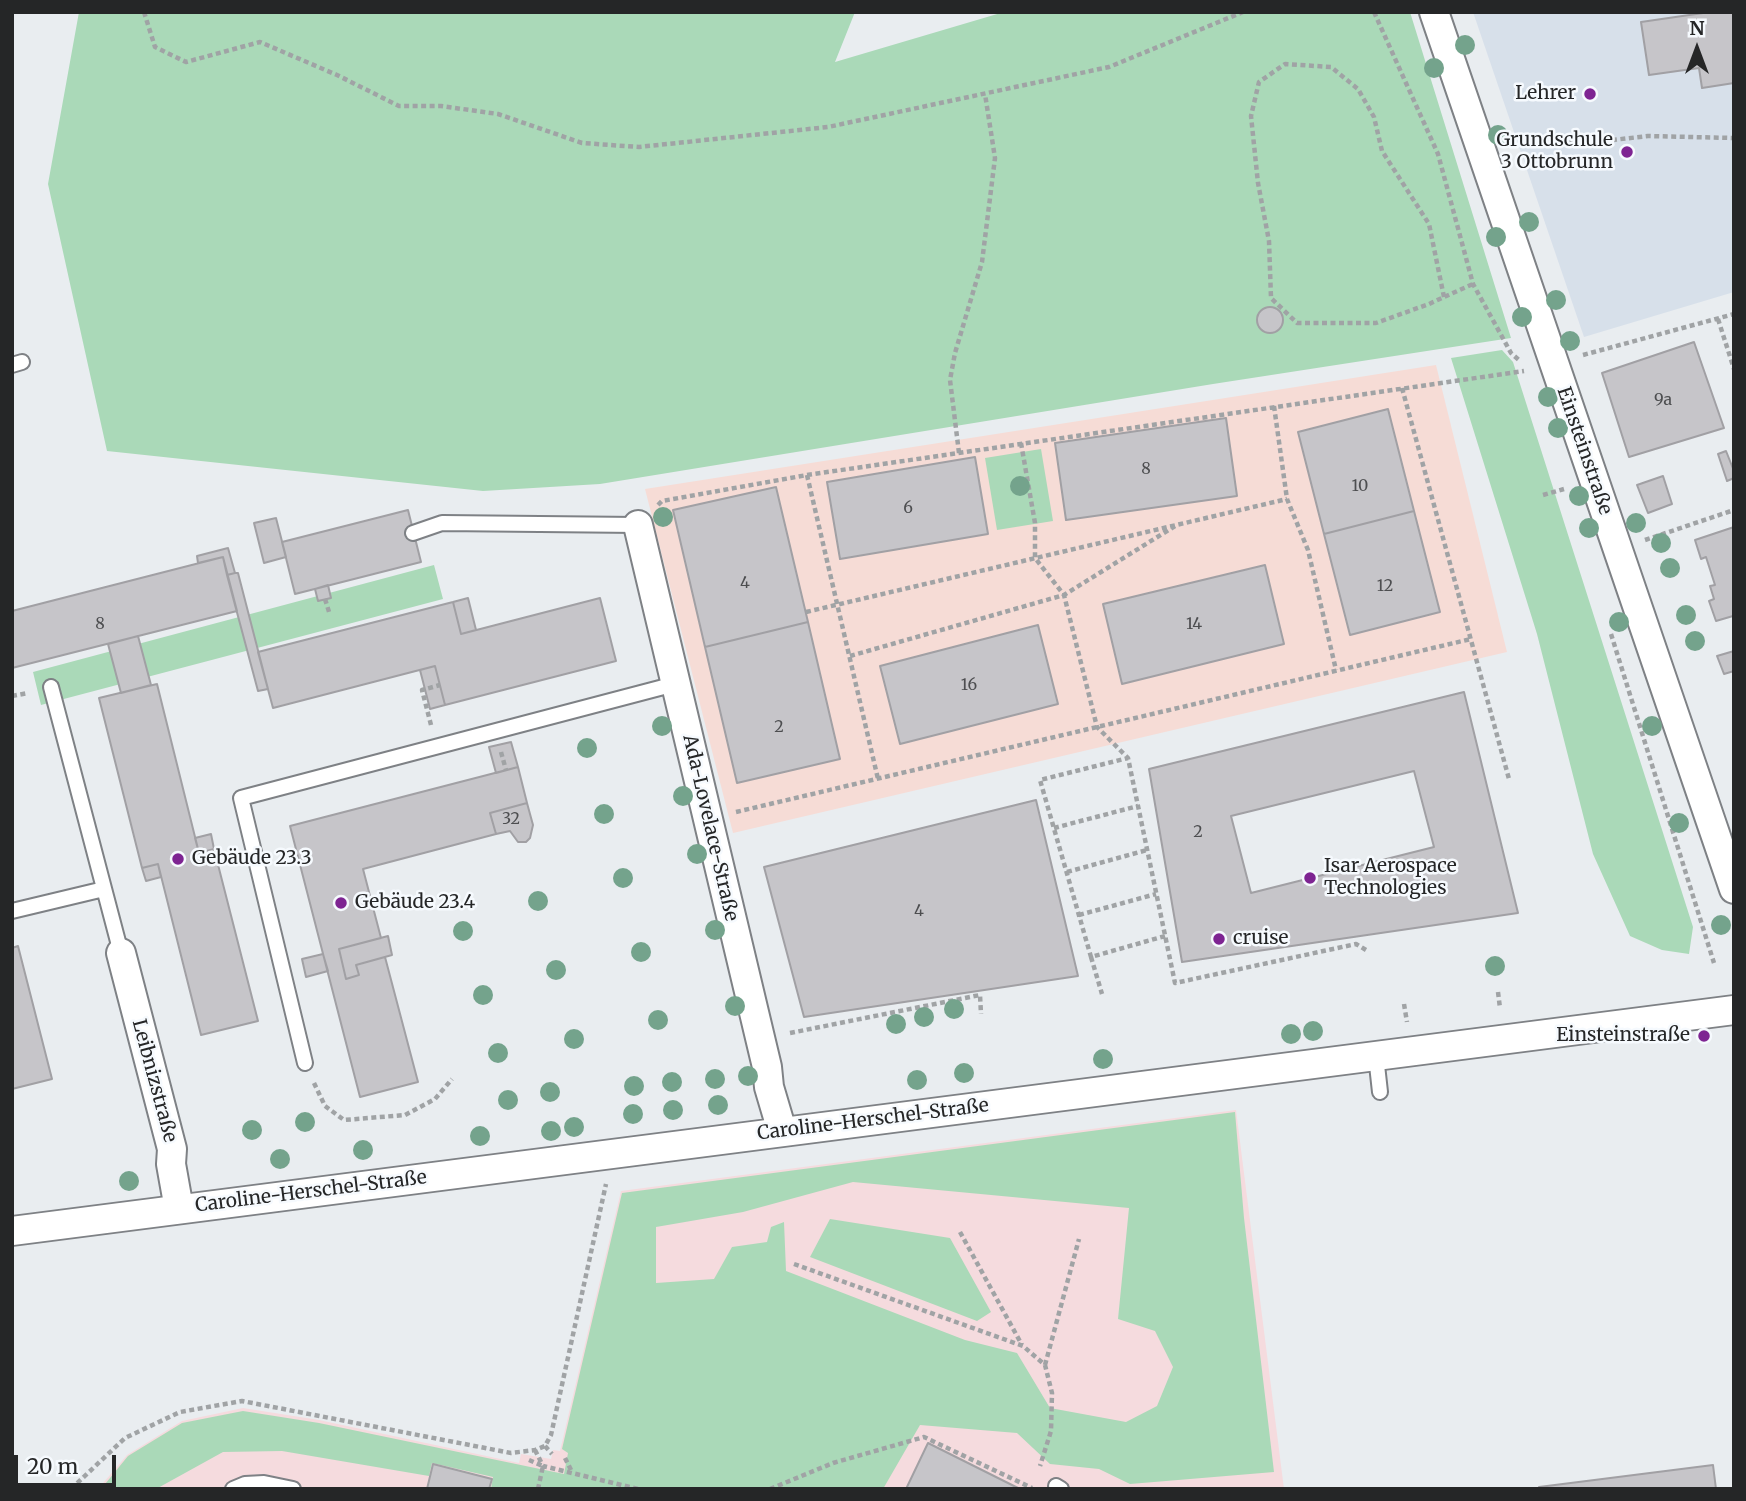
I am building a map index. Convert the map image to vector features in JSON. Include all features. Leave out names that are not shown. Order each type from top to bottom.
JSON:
[{"type":"street","name":"Einsteinstraße","points":[[1434,12],[1734,889]]},
{"type":"street","name":"Ada-Lovelace-Straße","points":[[638,525],[760,1039],[769,1087],[782,1131]]},
{"type":"street","name":"Leibnizstraße","points":[[121,953],[172,1149],[171,1164],[179,1209]]},
{"type":"street","name":"Caroline-Herschel-Straße","points":[[12,1231],[1734,1010]]},
{"type":"lane","points":[[413,533],[442,523],[638,525]]},
{"type":"lane","points":[[305,1063],[241,798],[675,684]]},
{"type":"lane","points":[[51,687],[121,953]]},
{"type":"lane","points":[[12,911],[104,889]]},
{"type":"lane","points":[[1376,1056],[1380,1092]]},
{"type":"lane","points":[[233,1489],[245,1484],[264,1483],[293,1489]]},
{"type":"path","points":[[144,12],[155,47],[186,61],[260,42],[337,75],[399,106],[441,106],[498,114],[582,144],[639,147],[828,127],[1109,67],[1242,12]]},
{"type":"path","points":[[638,525],[662,501],[807,475],[1529,370],[1511,353],[1473,284],[1438,154],[1374,12]]},
{"type":"path","points":[[1444,297],[1429,224],[1382,151],[1374,117],[1359,89],[1331,67],[1285,64],[1259,82],[1251,116],[1258,183],[1269,241],[1271,298],[1297,323],[1376,323],[1444,297],[1473,284]]},
{"type":"path","points":[[959,453],[950,380],[982,262],[995,158],[985,94]]},
{"type":"path","points":[[1477,141],[1604,141],[1648,136],[1734,138]]},
{"type":"path","points":[[1580,356],[1734,314]]},
{"type":"path","points":[[1718,319],[1734,369]]},
{"type":"path","points":[[1402,388],[1509,779]]},
{"type":"path","points":[[1274,406],[1287,499],[1308,550],[1336,670]]},
{"type":"path","points":[[1021,443],[1035,523],[1035,558],[1063,595],[1097,727],[1128,758],[1175,983],[1356,944],[1366,950]]},
{"type":"path","points":[[807,475],[878,779]]},
{"type":"path","points":[[1543,495],[1565,488],[1569,502]]},
{"type":"path","points":[[806,612],[1287,499]]},
{"type":"path","points":[[1618,550],[1734,510]]},
{"type":"path","points":[[850,656],[1063,595],[1179,524]]},
{"type":"path","points":[[325,599],[330,615]]},
{"type":"path","points":[[1611,634],[1714,963]]},
{"type":"path","points":[[708,819],[1471,639]]},
{"type":"path","points":[[436,746],[422,690],[440,685]]},
{"type":"path","points":[[1102,994],[1040,780],[1128,758]]},
{"type":"path","points":[[1054,828],[1138,806]]},
{"type":"path","points":[[1067,872],[1147,850]]},
{"type":"path","points":[[1079,915],[1156,894]]},
{"type":"path","points":[[1091,957],[1165,936]]},
{"type":"path","points":[[1498,992],[1500,1010]]},
{"type":"path","points":[[760,1039],[980,995],[981,1014]]},
{"type":"path","points":[[1404,1004],[1407,1022]]},
{"type":"path","points":[[305,1063],[325,1106],[344,1120],[405,1115],[435,1099],[452,1079]]},
{"type":"path","points":[[71,1489],[125,1438],[180,1412],[242,1401],[511,1453],[544,1446],[551,1435],[613,1153]]},
{"type":"path","points":[[960,1232],[1023,1346],[1045,1366]]},
{"type":"path","points":[[1058,1487],[1040,1468],[1051,1431],[1052,1393],[1045,1366],[1079,1239]]},
{"type":"path","points":[[794,1264],[1023,1346]]},
{"type":"path","points":[[770,1489],[833,1463],[924,1437],[1034,1489],[1058,1487]]},
{"type":"path","points":[[544,1446],[552,1454]]},
{"type":"path","points":[[535,1450],[543,1466],[538,1489]]},
{"type":"path","points":[[511,1453],[520,1459]]},
{"type":"path","points":[[565,1458],[573,1473]]},
{"type":"path","points":[[528,1460],[638,1489]]},
{"type":"shaded area","name":"Grundschule 3 Ottobrunn","points":[[1473,12],[1734,12],[1734,292],[1584,337]]},
{"type":"shaded area","points":[[1436,365],[1507,652],[733,833],[645,489]]},
{"type":"shaded area","points":[[1236,1110],[1284,1489],[98,1489],[127,1455],[182,1421],[243,1408],[319,1420],[519,1463],[521,1454],[551,1459],[553,1450],[560,1451],[621,1191]]},
{"type":"green space","points":[[79,12],[855,12],[835,62],[1004,12],[1410,12],[1511,338],[600,484],[483,491],[107,451],[48,184]]},
{"type":"green space","points":[[1502,350],[1513,362],[1693,927],[1689,954],[1662,950],[1630,936],[1593,854],[1537,634],[1451,358]]},
{"type":"green space","points":[[1041,449],[1053,521],[997,530],[985,458]]},
{"type":"green space","points":[[434,565],[443,599],[41,705],[33,672]]},
{"type":"green space","points":[[1235,1112],[1244,1218],[1274,1472],[1130,1484],[1099,1469],[1050,1464],[1017,1433],[920,1425],[883,1489],[491,1489],[493,1477],[432,1463],[429,1476],[282,1451],[223,1452],[156,1489],[101,1489],[128,1456],[182,1423],[243,1411],[319,1423],[564,1474],[568,1453],[562,1449],[622,1193]],"holes":[[[853,1182],[1129,1208],[1118,1319],[1155,1331],[1173,1367],[1157,1406],[1126,1422],[1050,1408],[1017,1353],[965,1340],[786,1271],[784,1222],[771,1227],[767,1242],[732,1247],[714,1279],[656,1283],[656,1227],[743,1212]]]},
{"type":"green space","points":[[830,1219],[950,1238],[991,1312],[977,1321],[810,1257]]},
{"type":"building","points":[[1710,12],[1734,12],[1734,83],[1702,88],[1699,68],[1649,75],[1641,22]]},
{"type":"building","points":[[1270,307],[1279,311],[1283,320],[1279,329],[1270,333],[1261,329],[1257,320],[1261,311]]},
{"type":"building","points":[[1694,342],[1724,428],[1629,457],[1602,373]]},
{"type":"building","points":[[1388,409],[1414,511],[1324,534],[1298,432]]},
{"type":"building","points":[[1226,418],[1237,496],[1066,520],[1055,443]]},
{"type":"building","points":[[1726,451],[1734,471],[1734,478],[1727,481],[1718,454]]},
{"type":"building","points":[[975,457],[988,534],[840,559],[827,482]]},
{"type":"building","points":[[1663,476],[1672,504],[1648,513],[1637,485]]},
{"type":"building","points":[[776,487],[808,622],[705,647],[673,510]]},
{"type":"building","points":[[408,510],[421,562],[295,594],[282,542]]},
{"type":"building","points":[[1414,511],[1440,612],[1350,635],[1324,534]]},
{"type":"building","points":[[276,518],[286,557],[264,563],[254,523]]},
{"type":"building","points":[[1734,527],[1734,618],[1733,616],[1716,621],[1709,601],[1714,599],[1710,586],[1715,585],[1706,557],[1701,559],[1695,540]]},
{"type":"building","points":[[228,548],[235,573],[227,575],[223,557],[198,563],[197,556]]},
{"type":"building","points":[[223,557],[237,611],[12,668],[12,611]]},
{"type":"building","points":[[1265,565],[1284,644],[1122,684],[1103,604]]},
{"type":"building","points":[[238,573],[268,689],[258,691],[227,575]]},
{"type":"building","points":[[328,585],[331,598],[318,601],[315,589]]},
{"type":"building","points":[[468,598],[476,630],[461,634],[453,602]]},
{"type":"building","points":[[600,598],[616,661],[445,705],[435,666],[273,708],[258,652],[453,602],[461,634]]},
{"type":"building","points":[[808,622],[840,759],[737,783],[705,647]]},
{"type":"building","points":[[1038,625],[1058,704],[900,744],[880,666]]},
{"type":"building","points":[[138,636],[151,685],[121,693],[108,644]]},
{"type":"building","points":[[1734,651],[1734,671],[1724,674],[1717,656]]},
{"type":"building","points":[[435,666],[445,705],[430,709],[420,670]]},
{"type":"building","name":"Gebäude 23.3","points":[[157,684],[199,853],[214,849],[258,1021],[201,1035],[158,864],[142,868],[99,698]]},
{"type":"building","points":[[1464,692],[1518,913],[1182,962],[1149,769]],"holes":[[[1414,771],[1434,847],[1251,893],[1231,816]]]},
{"type":"building","points":[[511,742],[518,767],[496,773],[489,747]]},
{"type":"building","name":"Gebäude 23.4","points":[[518,767],[527,803],[490,813],[496,834],[363,869],[381,938],[339,949],[346,979],[359,975],[356,965],[385,957],[418,1082],[360,1097],[290,826]]},
{"type":"building","points":[[1036,800],[1078,976],[804,1017],[764,867]]},
{"type":"building","points":[[527,803],[533,825],[530,838],[526,842],[518,842],[510,831],[496,834],[490,813]]},
{"type":"building","points":[[211,834],[214,849],[199,853],[195,838]]},
{"type":"building","points":[[158,864],[161,877],[146,881],[142,868]]},
{"type":"building","points":[[388,936],[392,955],[356,965],[359,975],[346,979],[339,949]]},
{"type":"building","points":[[18,946],[52,1079],[12,1089],[12,948]]},
{"type":"building","points":[[323,954],[328,971],[306,977],[302,959]]},
{"type":"building","points":[[928,1443],[1020,1489],[906,1489]]},
{"type":"building","points":[[433,1464],[492,1479],[489,1489],[427,1489]]},
{"type":"building","points":[[1713,1465],[1716,1489],[1539,1489],[1539,1487]]},
{"type":"place","name":"Lehrer","points":[[1590,94]]},
{"type":"place","name":"Grundschule 3 Ottobrunn","points":[[1627,152]]},
{"type":"place","name":"Gebäude 23.3","points":[[178,859]]},
{"type":"place","name":"Isar Aerospace Technologies","points":[[1310,878]]},
{"type":"place","name":"Gebäude 23.4","points":[[341,903]]},
{"type":"place","name":"cruise","points":[[1219,939]]},
{"type":"place","name":"Einsteinstraße","points":[[1704,1036]]}]
